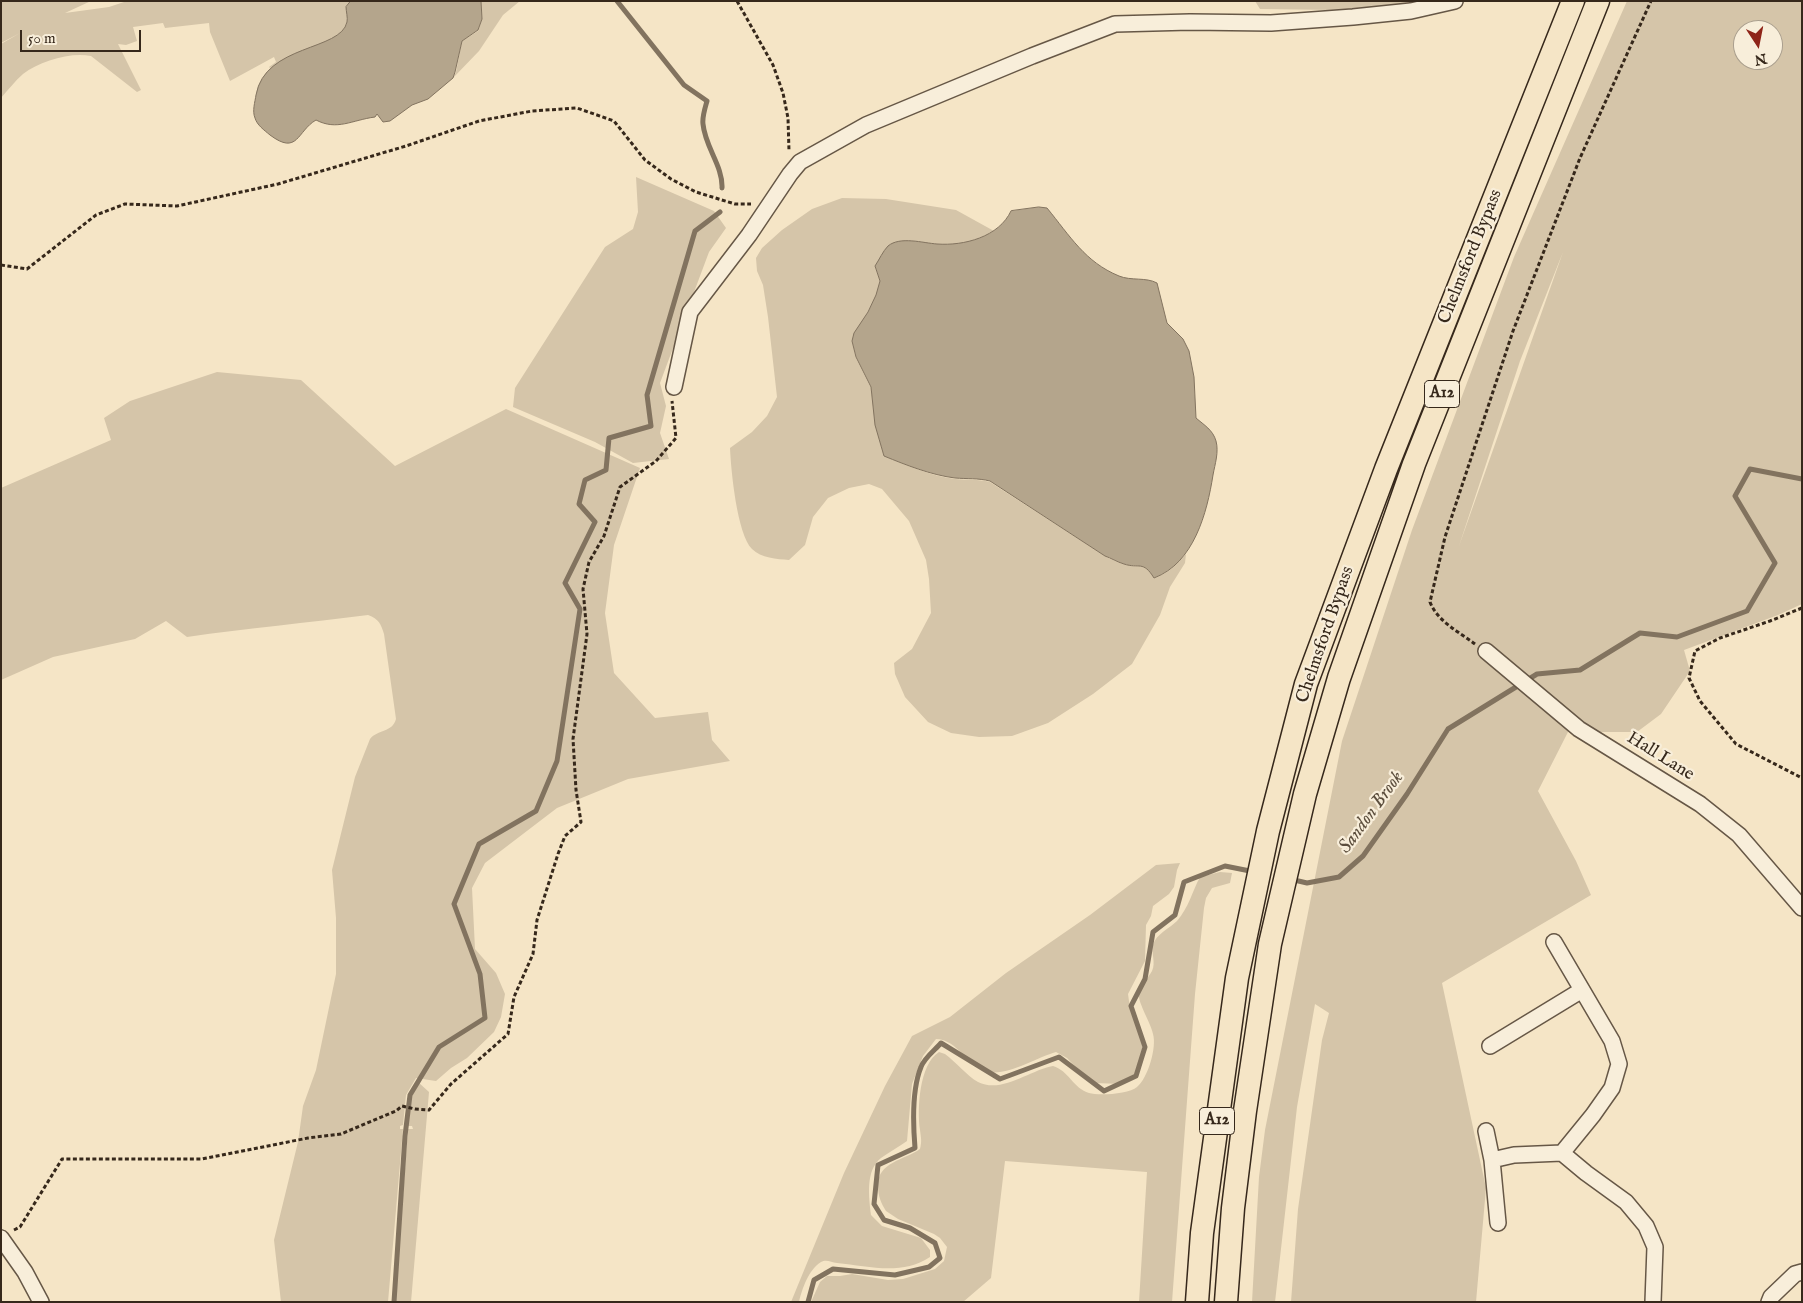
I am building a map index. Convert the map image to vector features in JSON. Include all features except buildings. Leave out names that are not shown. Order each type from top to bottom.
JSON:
[{"type":"highway","name":"Chelmsford Bypass","points":[[1197,1302],[1202,1233],[1237,978],[1268,831],[1306,684],[1386,469],[1573,1]]},
{"type":"highway","name":"Chelmsford Bypass","points":[[1226,1302],[1233,1208],[1245,1111],[1270,944],[1305,794],[1339,678],[1414,464],[1598,1]]},
{"type":"street","points":[[674,387],[690,312],[749,235],[790,174],[800,162],[866,126],[1032,56],[1115,24],[1190,22],[1271,23],[1411,11],[1455,1]]},
{"type":"street","name":"Hall Lane","points":[[1486,651],[1579,729],[1700,804],[1738,834],[1802,908]]},
{"type":"street","points":[[1554,942],[1612,1041],[1619,1064],[1612,1088],[1562,1153]]},
{"type":"street","points":[[1490,1046],[1582,990]]},
{"type":"street","points":[[1486,1131],[1492,1160],[1498,1223]]},
{"type":"street","points":[[1492,1160],[1514,1156],[1562,1153],[1626,1202],[1646,1226],[1655,1247],[1653,1302]]},
{"type":"street","points":[[4,1235],[41,1302]]},
{"type":"street","points":[[1769,1302],[1771,1297],[1795,1274],[1802,1272]]},
{"type":"path","points":[[737,1],[773,65],[782,93],[788,118],[790,174]]},
{"type":"path","points":[[1486,651],[1454,629],[1434,612],[1430,602],[1444,537],[1513,331],[1580,158],[1651,1]]},
{"type":"path","points":[[1,265],[27,270],[96,215],[125,204],[177,206],[262,188],[406,146],[479,120],[532,111],[578,108],[614,122],[645,160],[671,179],[696,192],[735,204],[772,202]]},
{"type":"path","points":[[4,1235],[20,1227],[62,1159],[202,1159],[308,1138],[341,1134],[396,1111],[402,1106],[415,1110],[428,1110],[451,1084],[508,1034],[514,997],[533,954],[536,920],[558,854],[565,836],[581,822],[576,790],[573,739],[587,634],[583,589],[589,562],[604,536],[620,487],[656,461],[676,438],[672,402],[674,387]]},
{"type":"path","points":[[1802,608],[1720,638],[1695,651],[1689,678],[1700,701],[1736,744],[1802,778]]},
{"type":"shaded area","points":[[1,1],[91,1],[65,13],[109,7],[127,1],[352,1],[347,24],[338,35],[270,68],[276,62],[274,57],[230,81],[210,32],[209,23],[165,28],[163,23],[133,27],[137,41],[126,45],[118,44],[141,90],[137,92],[91,56],[74,55],[46,62],[30,69],[1,98],[1,44],[20,33],[1,43]]},
{"type":"shaded area","points":[[351,1],[481,1],[482,19],[478,30],[462,41],[453,78],[428,99],[412,105],[390,121],[383,122],[377,114],[375,117],[338,125],[331,125],[316,120],[296,140],[286,143],[279,141],[261,127],[254,115],[256,95],[262,78],[273,66],[287,57],[332,38],[342,31],[347,22],[346,7]]},
{"type":"shaded area","points":[[481,1],[520,1],[503,15],[479,51],[453,78],[462,41],[478,31],[482,19]]},
{"type":"shaded area","points":[[1255,1],[1437,1],[1411,11],[1260,9]]},
{"type":"shaded area","points":[[1627,1],[1802,1],[1802,604],[1778,615],[1684,650],[1690,671],[1661,714],[1637,732],[1568,732],[1538,791],[1576,861],[1591,895],[1442,983],[1486,1188],[1476,1302],[1291,1302],[1298,1209],[1322,1040],[1329,1013],[1315,1004],[1297,1107],[1275,1302],[1252,1302],[1259,1177],[1265,1130],[1342,741],[1412,530],[1514,257]],"holes":[[[1563,252],[1459,546],[1520,361]]]},
{"type":"shaded area","points":[[636,177],[714,211],[726,228],[709,252],[660,383],[666,406],[660,433],[669,459],[633,463],[595,442],[513,407],[515,388],[605,247],[633,229],[638,212]]},
{"type":"shaded area","points":[[842,198],[886,199],[956,210],[994,231],[979,239],[875,267],[880,281],[877,295],[852,341],[856,358],[871,388],[876,425],[884,456],[937,475],[955,479],[990,482],[1105,556],[1114,561],[1144,567],[1154,578],[1168,571],[1186,554],[1185,563],[1170,587],[1160,615],[1132,664],[1093,694],[1048,723],[1012,736],[979,737],[951,733],[928,722],[905,697],[895,674],[894,663],[912,649],[931,613],[929,579],[926,560],[909,521],[882,489],[869,484],[849,488],[828,498],[813,517],[805,545],[789,560],[769,557],[756,552],[752,549],[742,530],[736,501],[730,448],[752,432],[767,416],[777,397],[768,317],[763,285],[757,271],[756,258],[762,248],[782,230],[812,209]]},
{"type":"shaded area","points":[[1039,207],[1047,208],[1087,256],[1107,270],[1119,276],[1157,283],[1167,323],[1183,339],[1189,351],[1194,377],[1196,418],[1215,437],[1217,445],[1216,458],[1207,505],[1189,549],[1168,571],[1154,578],[1144,567],[1124,564],[1105,556],[990,481],[937,475],[884,456],[875,425],[871,387],[856,357],[852,341],[854,333],[868,312],[876,295],[880,281],[875,266],[883,253],[888,246],[899,241],[947,244],[980,238],[998,227],[1011,211]]},
{"type":"shaded area","points":[[217,372],[301,380],[395,466],[506,409],[640,468],[614,545],[605,613],[614,673],[655,718],[708,712],[712,740],[730,761],[628,779],[557,808],[485,863],[472,888],[475,949],[496,973],[505,994],[501,1017],[494,1032],[467,1058],[451,1068],[436,1081],[416,1078],[406,1095],[403,1125],[400,1126],[400,1129],[403,1129],[388,1302],[281,1302],[274,1240],[298,1142],[303,1106],[316,1070],[336,974],[336,918],[332,870],[355,777],[370,739],[391,727],[396,719],[384,634],[381,625],[375,618],[368,615],[187,637],[166,621],[135,639],[53,657],[1,680],[1,488],[111,440],[104,418],[130,401]]},
{"type":"shaded area","points":[[1180,863],[1174,887],[1169,894],[1153,906],[1151,916],[1146,925],[1145,961],[1128,994],[1130,1008],[1140,1026],[1144,1043],[1133,1076],[1122,1084],[1094,1083],[1085,1077],[1067,1058],[1056,1052],[1013,1069],[989,1072],[975,1065],[957,1048],[943,1040],[936,1039],[923,1056],[912,1084],[907,1141],[876,1163],[872,1170],[869,1185],[871,1215],[882,1226],[921,1238],[930,1250],[930,1257],[919,1263],[896,1268],[823,1261],[810,1274],[804,1285],[799,1302],[791,1302],[844,1173],[885,1086],[912,1036],[950,1017],[1006,973],[1090,915],[1156,865]]},
{"type":"shaded area","points":[[1220,872],[1232,873],[1230,883],[1212,888],[1206,898],[1204,908],[1195,994],[1172,1302],[1139,1302],[1147,1172],[1005,1161],[991,1278],[963,1302],[811,1302],[820,1282],[827,1276],[852,1274],[888,1280],[903,1279],[935,1269],[944,1261],[947,1247],[940,1238],[898,1219],[886,1211],[880,1199],[878,1186],[879,1178],[887,1167],[920,1149],[919,1100],[923,1077],[932,1058],[939,1052],[945,1054],[978,1082],[987,1085],[1006,1083],[1053,1066],[1063,1071],[1079,1088],[1089,1093],[1114,1094],[1133,1089],[1141,1083],[1148,1070],[1154,1046],[1152,1029],[1139,999],[1142,986],[1153,968],[1153,945],[1160,934],[1181,916],[1200,877]]},
{"type":"shaded area","points":[[418,1082],[429,1092],[411,1302],[395,1302],[408,1129],[413,1129],[412,1126],[408,1126],[411,1098]]},
{"type":"waterway","points":[[617,1],[684,85],[707,101],[703,118],[704,132],[720,172],[722,188]]},
{"type":"waterway","points":[[394,1302],[405,1136],[410,1095],[439,1047],[485,1018],[480,974],[454,904],[479,844],[536,811],[557,761],[580,609],[565,583],[595,522],[579,504],[585,480],[606,470],[609,438],[651,426],[647,395],[695,231],[720,212]]},
{"type":"waterway","name":"Sandon Brook","points":[[1290,879],[1307,883],[1339,877],[1363,856],[1407,794],[1448,729],[1537,674],[1580,670],[1640,633],[1677,637],[1747,611],[1775,563],[1735,496],[1750,469],[1802,479]]},
{"type":"waterway","name":"Sandon Brook","points":[[808,1302],[814,1280],[833,1269],[895,1275],[929,1267],[940,1258],[935,1243],[910,1228],[884,1220],[874,1204],[878,1165],[915,1148],[914,1107],[918,1076],[925,1060],[941,1043],[1000,1079],[1059,1057],[1104,1091],[1136,1076],[1145,1047],[1131,1006],[1145,979],[1153,932],[1175,915],[1184,882],[1225,866],[1255,872]]}]
